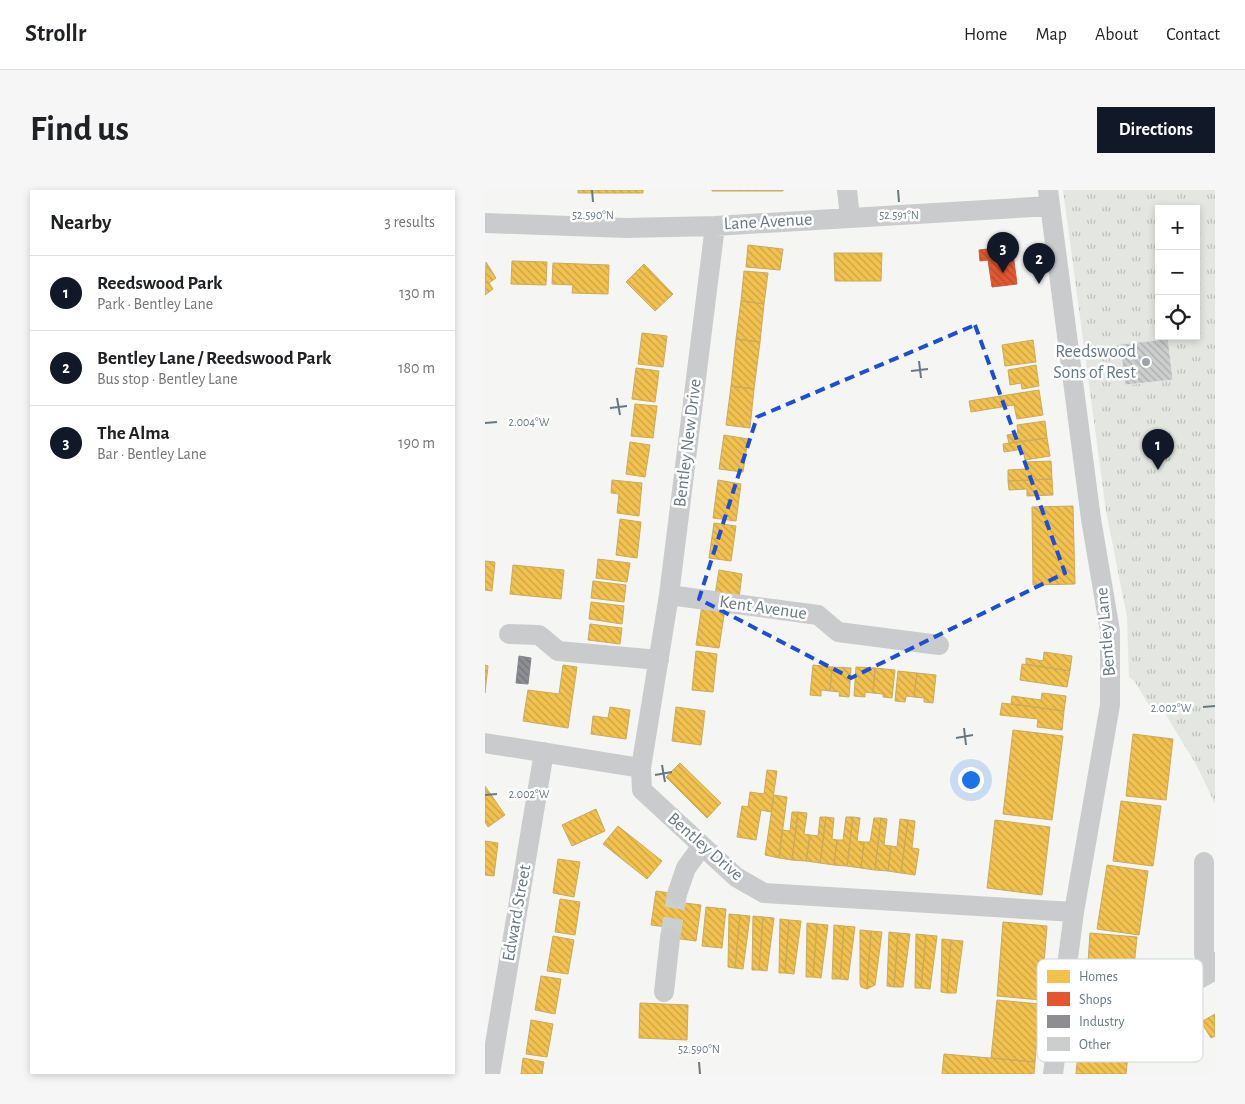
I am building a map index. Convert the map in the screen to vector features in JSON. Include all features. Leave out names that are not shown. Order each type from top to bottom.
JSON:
[{"type":"street","points":[[847,190],[850,217]]},
{"type":"street","name":"Lane Avenue","points":[[485,223],[626,228],[715,226],[850,217],[1049,198]]},
{"type":"street","name":"Bentley Lane","points":[[1049,198],[1091,519],[1110,631],[1110,705],[1067,959]]},
{"type":"street","name":"Bentley New Drive","points":[[641,768],[669,595],[715,226]]},
{"type":"street","name":"Kent Avenue","points":[[669,595],[818,615],[838,632],[939,645]]},
{"type":"street","points":[[509,634],[539,635],[558,651],[659,660]]},
{"type":"street","points":[[485,743],[641,768]]},
{"type":"street","name":"Edward Street","points":[[489,1074],[544,752]]},
{"type":"street","name":"Bentley Drive","points":[[641,768],[642,790],[736,876],[764,893],[1074,912]]},
{"type":"street","points":[[677,894],[686,868],[703,846]]},
{"type":"street","points":[[1203,977],[1215,970],[1204,954],[1204,862]]},
{"type":"street","points":[[663,992],[670,938]]},
{"type":"highlighted area","points":[[975,325],[1065,573],[851,678],[699,599],[757,417]]},
{"type":"green space","points":[[1063,190],[1215,190],[1215,804],[1197,766],[1163,710],[1152,710],[1135,682],[1129,677],[1127,617],[1106,511]]},
{"type":"building: Homes","points":[[578,190],[643,190],[643,193],[578,193]]},
{"type":"building: Homes","points":[[783,190],[783,191],[712,191]]},
{"type":"building: Homes","points":[[748,245],[783,249],[780,270],[746,267]]},
{"type":"building: Homes","points":[[834,253],[882,253],[881,281],[835,281]]},
{"type":"building: Homes","points":[[512,261],[547,262],[546,285],[511,284]]},
{"type":"building: Homes","points":[[486,262],[496,278],[489,283],[493,289],[485,295]]},
{"type":"building: Homes","points":[[553,263],[609,265],[608,294],[572,293],[573,285],[552,284]]},
{"type":"building: Homes","points":[[644,264],[673,294],[655,311],[626,282]]},
{"type":"building: Homes","points":[[744,271],[768,273],[764,304],[741,301]]},
{"type":"building: Homes","points":[[741,301],[764,304],[760,342],[736,339]]},
{"type":"building: Homes","points":[[642,333],[667,336],[663,367],[638,364]]},
{"type":"building: Homes","points":[[736,339],[760,342],[754,389],[731,386]]},
{"type":"building: Homes","points":[[1033,340],[1036,362],[1005,366],[1002,345]]},
{"type":"building: Homes","points":[[1036,365],[1039,386],[1022,389],[1021,383],[1010,385],[1008,370]]},
{"type":"building: Homes","points":[[636,368],[659,371],[655,402],[632,399]]},
{"type":"building: Homes","points":[[731,386],[754,389],[750,428],[726,425]]},
{"type":"building: Homes","points":[[1039,390],[1043,415],[1017,419],[1014,405],[971,412],[969,401]]},
{"type":"building: Homes","points":[[635,404],[657,406],[653,438],[631,436]]},
{"type":"building: Homes","points":[[1045,421],[1047,438],[1009,443],[1007,435],[1018,433],[1017,425]]},
{"type":"building: Homes","points":[[724,435],[748,439],[743,472],[719,469]]},
{"type":"building: Homes","points":[[1047,438],[1050,456],[1025,460],[1023,449],[1004,452],[1003,444]]},
{"type":"building: Homes","points":[[630,442],[650,445],[645,477],[626,474]]},
{"type":"building: Homes","points":[[1051,461],[1052,479],[1008,481],[1008,470],[1026,469],[1026,462]]},
{"type":"building: Homes","points":[[1052,479],[1053,495],[1027,496],[1027,489],[1009,490],[1008,481]]},
{"type":"building: Homes","points":[[612,480],[642,483],[639,516],[617,513],[619,494],[611,493]]},
{"type":"building: Homes","points":[[718,480],[741,484],[736,521],[713,518]]},
{"type":"building: Homes","points":[[1073,506],[1075,584],[1033,585],[1032,507]]},
{"type":"building: Homes","points":[[620,519],[641,522],[637,558],[616,555]]},
{"type":"building: Homes","points":[[714,523],[736,526],[731,561],[709,558]]},
{"type":"building: Homes","points":[[598,559],[630,563],[627,582],[596,578]]},
{"type":"building: Homes","points":[[485,561],[495,562],[492,591],[485,590]]},
{"type":"building: Homes","points":[[513,565],[564,570],[561,599],[510,594]]},
{"type":"building: Homes","points":[[719,570],[742,574],[739,598],[715,595]]},
{"type":"building: Homes","points":[[593,581],[626,585],[624,602],[591,598]]},
{"type":"building: Homes","points":[[591,602],[624,606],[622,624],[589,619]]},
{"type":"building: Homes","points":[[702,605],[725,609],[719,648],[696,645]]},
{"type":"building: Homes","points":[[590,624],[622,628],[620,644],[588,640]]},
{"type":"building: Homes","points":[[696,651],[717,654],[713,692],[692,690]]},
{"type":"building: Homes","points":[[1044,652],[1072,656],[1070,671],[1026,664],[1026,658],[1043,661]]},
{"type":"building: Homes","points":[[1022,664],[1070,671],[1067,687],[1020,680]]},
{"type":"building: Homes","points":[[485,665],[488,666],[485,693]]},
{"type":"building: Homes","points":[[563,665],[577,667],[568,728],[523,721],[528,690],[559,694]]},
{"type":"building: Homes","points":[[813,665],[832,667],[830,691],[821,690],[821,696],[810,695]]},
{"type":"building: Homes","points":[[832,667],[851,668],[849,697],[839,696],[840,692],[830,691]]},
{"type":"building: Homes","points":[[856,667],[875,668],[873,693],[865,692],[865,697],[854,696]]},
{"type":"building: Homes","points":[[875,668],[895,670],[892,698],[883,697],[883,694],[873,693]]},
{"type":"building: Homes","points":[[898,671],[917,673],[914,697],[906,696],[905,702],[895,701]]},
{"type":"building: Homes","points":[[917,673],[936,675],[933,703],[924,702],[924,698],[914,697]]},
{"type":"building: Homes","points":[[1042,693],[1066,696],[1064,711],[1011,704],[1012,696],[1041,700]]},
{"type":"building: Homes","points":[[1002,703],[1064,711],[1062,730],[1037,727],[1038,719],[1000,715]]},
{"type":"building: Homes","points":[[610,707],[630,710],[626,739],[591,734],[593,716],[608,718]]},
{"type":"building: Homes","points":[[676,707],[705,711],[701,745],[672,741]]},
{"type":"building: Homes","points":[[1013,730],[1063,736],[1052,820],[1003,814]]},
{"type":"building: Homes","points":[[1133,734],[1173,739],[1166,800],[1126,796]]},
{"type":"building: Homes","points":[[680,763],[721,803],[707,818],[666,777]]},
{"type":"building: Homes","points":[[767,770],[777,771],[771,812],[761,810],[756,840],[737,837],[742,806],[748,807],[750,792],[764,794]]},
{"type":"building: Homes","points":[[485,786],[505,815],[488,827],[485,822]]},
{"type":"building: Homes","points":[[774,795],[787,797],[779,858],[765,855]]},
{"type":"building: Homes","points":[[1121,801],[1161,806],[1153,866],[1113,861]]},
{"type":"building: Homes","points":[[596,809],[605,831],[572,846],[562,825]]},
{"type":"building: Homes","points":[[792,812],[798,812],[792,860],[779,858],[782,830],[790,831]]},
{"type":"building: Homes","points":[[798,812],[807,813],[804,834],[810,835],[806,861],[792,860]]},
{"type":"building: Homes","points":[[820,817],[826,817],[820,863],[806,861],[810,835],[818,836]]},
{"type":"building: Homes","points":[[826,817],[834,818],[832,839],[837,840],[834,865],[820,863]]},
{"type":"building: Homes","points":[[846,817],[853,817],[847,866],[834,865],[837,840],[843,840]]},
{"type":"building: Homes","points":[[853,817],[860,818],[857,841],[864,842],[861,868],[847,866]]},
{"type":"building: Homes","points":[[874,818],[881,818],[875,870],[861,868],[864,842],[870,842]]},
{"type":"building: Homes","points":[[881,818],[887,819],[884,845],[891,846],[888,871],[875,870]]},
{"type":"building: Homes","points":[[900,819],[908,820],[901,873],[888,871],[891,846],[897,847]]},
{"type":"building: Homes","points":[[908,820],[915,821],[912,848],[919,849],[915,875],[901,873]]},
{"type":"building: Homes","points":[[995,820],[1050,827],[1042,895],[987,888]]},
{"type":"building: Homes","points":[[618,826],[662,861],[647,879],[603,844]]},
{"type":"building: Homes","points":[[485,841],[498,843],[494,876],[485,875]]},
{"type":"building: Homes","points":[[558,859],[580,862],[574,897],[553,893]]},
{"type":"building: Homes","points":[[1107,865],[1148,871],[1139,935],[1097,929]]},
{"type":"building: Homes","points":[[656,891],[677,894],[676,902],[701,905],[696,941],[666,937],[667,927],[651,925]]},
{"type":"building: Homes","points":[[560,899],[580,902],[575,935],[555,932]]},
{"type":"building: Homes","points":[[706,907],[726,909],[722,948],[702,946]]},
{"type":"building: Homes","points":[[729,914],[740,915],[735,968],[728,967]]},
{"type":"building: Homes","points":[[740,915],[750,916],[743,969],[735,968]]},
{"type":"building: Homes","points":[[753,916],[763,917],[759,970],[752,970]]},
{"type":"building: Homes","points":[[763,917],[774,918],[767,971],[759,970]]},
{"type":"building: Homes","points":[[780,919],[789,920],[785,973],[779,973]]},
{"type":"building: Homes","points":[[789,920],[801,921],[794,974],[785,973]]},
{"type":"building: Homes","points":[[1003,922],[1047,926],[1044,959],[1037,959],[1037,1000],[997,996]]},
{"type":"building: Homes","points":[[807,923],[817,924],[813,977],[806,977]]},
{"type":"building: Homes","points":[[817,924],[828,925],[821,978],[813,977]]},
{"type":"building: Homes","points":[[834,925],[844,926],[840,979],[832,979]]},
{"type":"building: Homes","points":[[844,926],[855,927],[848,980],[840,979]]},
{"type":"building: Homes","points":[[860,930],[871,931],[867,989],[861,987],[860,984]]},
{"type":"building: Homes","points":[[871,931],[882,932],[875,985],[867,989]]},
{"type":"building: Homes","points":[[889,932],[898,933],[894,987],[887,986]]},
{"type":"building: Homes","points":[[898,933],[910,934],[903,987],[894,987]]},
{"type":"building: Homes","points":[[1090,933],[1137,937],[1135,959],[1088,959]]},
{"type":"building: Homes","points":[[916,934],[926,935],[921,988],[915,988]]},
{"type":"building: Homes","points":[[926,935],[937,936],[930,989],[921,988]]},
{"type":"building: Homes","points":[[553,936],[574,940],[568,974],[547,971]]},
{"type":"building: Homes","points":[[942,939],[951,940],[947,993],[941,992]]},
{"type":"building: Homes","points":[[951,940],[963,941],[956,993],[947,993]]},
{"type":"building: Homes","points":[[541,976],[561,979],[555,1014],[535,1010]]},
{"type":"building: Homes","points":[[997,1000],[1037,1004],[1035,1062],[991,1058]]},
{"type":"building: Homes","points":[[640,1003],[688,1005],[687,1040],[639,1038]]},
{"type":"building: Homes","points":[[1215,1014],[1215,1036],[1211,1038],[1203,1025],[1203,1021]]},
{"type":"building: Homes","points":[[531,1020],[553,1024],[547,1057],[526,1054]]},
{"type":"building: Homes","points":[[944,1054],[1035,1062],[1034,1074],[942,1074]]},
{"type":"building: Homes","points":[[523,1058],[544,1062],[542,1074],[521,1074]]},
{"type":"building: Homes","points":[[1077,1062],[1127,1062],[1126,1074],[1076,1074]]},
{"type":"building: Shops","points":[[1012,246],[1017,284],[992,287],[988,260],[980,261],[979,250]]},
{"type":"building: Industry","points":[[519,656],[531,658],[528,684],[516,683]]},
{"type":"building: Other","name":"Reedswood Sons of Rest","points":[[1168,340],[1173,380],[1125,385],[1120,344]]},
{"type":"tunnel","points":[[670,938],[677,894]]},
{"type":"place","name":"The Alma","points":[[1003,273]]},
{"type":"place","name":"Bentley Lane / Reedswood Park","points":[[1039,284]]},
{"type":"place","name":"Reedswood Sons of Rest","points":[[1146,362]]},
{"type":"place","name":"Reedswood Park","points":[[1158,470]]}]
